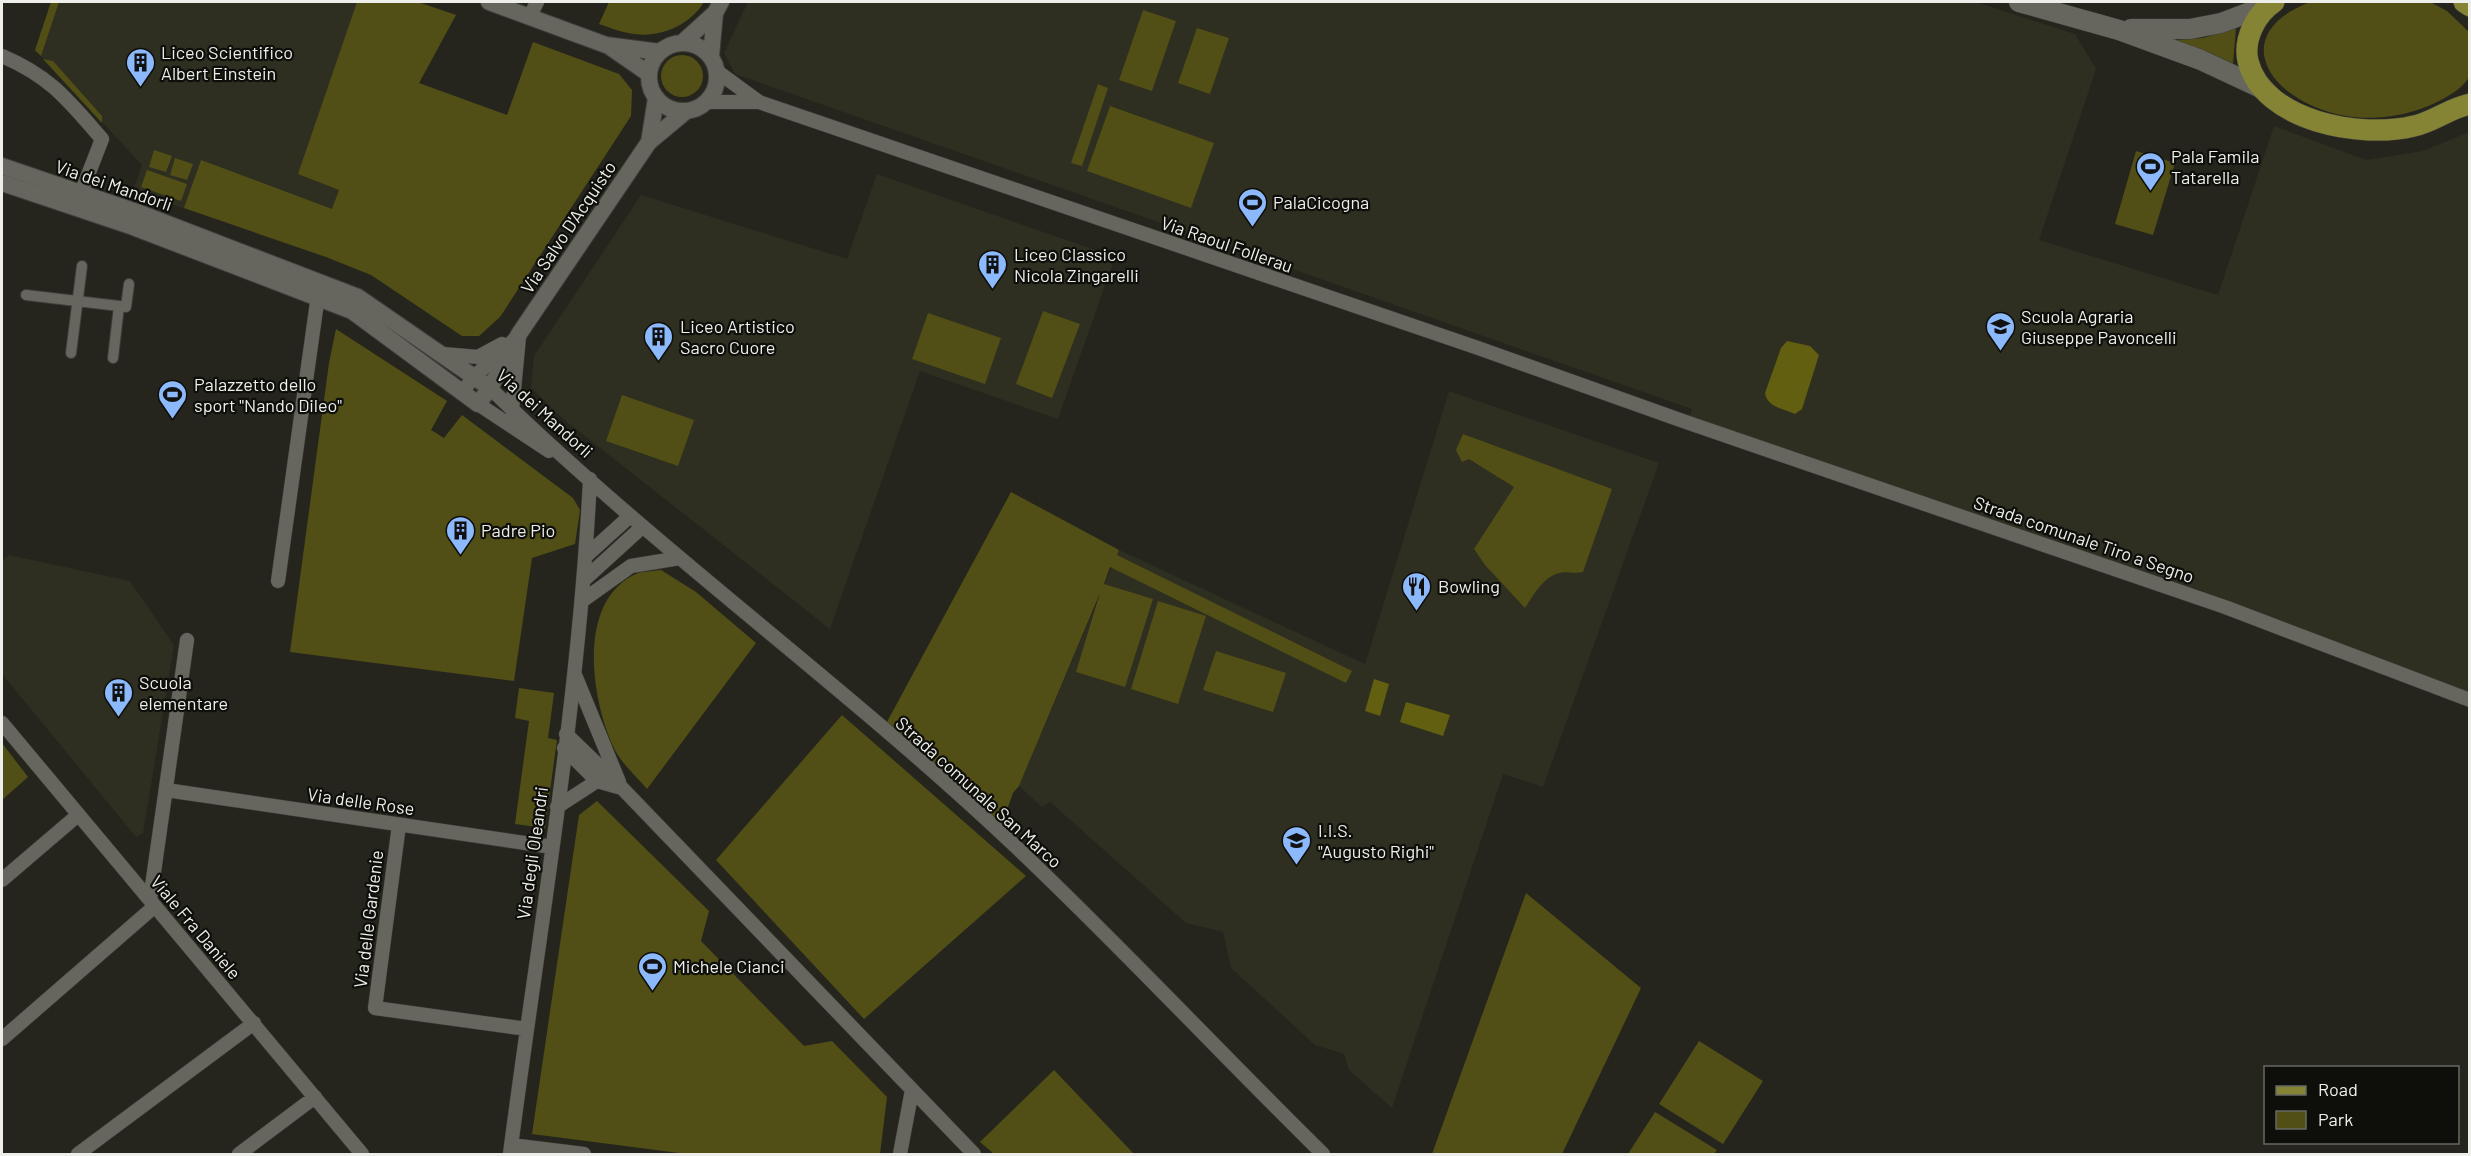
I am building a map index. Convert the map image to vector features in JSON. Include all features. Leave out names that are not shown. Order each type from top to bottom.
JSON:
[{"type":"main road","points":[[2019,2],[2119,30],[2201,60],[2265,90],[2289,109],[2316,123],[2349,129],[2381,130],[2414,126],[2468,103]]},
{"type":"main road","points":[[2464,2],[2469,6]]},
{"type":"main road","points":[[2119,30],[2190,29],[2221,23],[2271,3]]},
{"type":"main road","points":[[2265,90],[2251,71],[2247,57],[2248,43],[2258,17],[2271,3]]},
{"type":"street","points":[[489,2],[533,9],[606,45],[649,74]]},
{"type":"street","points":[[682,43],[718,7]]},
{"type":"street","points":[[714,64],[698,46],[674,44],[660,52],[654,59],[649,74],[649,83],[656,98],[669,108],[685,112],[708,102],[716,88],[714,64],[718,7]]},
{"type":"street","points":[[606,45],[660,52]]},
{"type":"street","points":[[2,57],[30,68],[63,94],[102,139],[81,193]]},
{"type":"street","name":"Via Raoul Follerau","points":[[714,64],[759,102]]},
{"type":"street","name":"Via Salvo D'Acquisto","points":[[650,142],[656,98]]},
{"type":"street","name":"Via Raoul Follerau","points":[[708,102],[759,102],[1478,348],[1683,421]]},
{"type":"street","name":"Via Salvo D'Acquisto","points":[[478,404],[490,388],[519,334],[650,142],[685,112]]},
{"type":"street","name":"Via dei Mandorli","points":[[2,166],[137,212],[318,290],[352,311],[478,404],[590,479]]},
{"type":"street","name":"Via dei Mandorli","points":[[2,183],[318,290],[358,297],[490,388],[590,479]]},
{"type":"street","points":[[71,352],[82,266]]},
{"type":"street","points":[[26,295],[126,307],[129,284]]},
{"type":"street","points":[[278,580],[318,290]]},
{"type":"street","points":[[113,358],[119,306]]},
{"type":"street","points":[[443,354],[478,357],[519,334]]},
{"type":"street","points":[[512,410],[519,334]]},
{"type":"street","name":"Via Salvo D'Acquisto","points":[[462,392],[474,377],[519,334]]},
{"type":"street","name":"Strada comunale Tiro a Segno","points":[[1683,421],[2225,607],[2469,700]]},
{"type":"street","name":"Strada comunale San Marco","points":[[590,479],[629,517],[827,678],[1013,844],[1323,1155]]},
{"type":"street","name":"Via degli Oleandri","points":[[510,1150],[552,847],[585,579],[590,479]]},
{"type":"street","points":[[586,556],[629,517]]},
{"type":"street","points":[[585,579],[642,527]]},
{"type":"street","points":[[582,601],[632,566],[680,558]]},
{"type":"street","points":[[2,1039],[149,899],[187,640]]},
{"type":"street","points":[[573,672],[621,787]]},
{"type":"street","name":"Viale Fra Daniele","points":[[2,723],[362,1155]]},
{"type":"street","points":[[565,741],[597,781],[621,787]]},
{"type":"street","points":[[565,741],[621,787],[974,1155]]},
{"type":"street","points":[[557,807],[597,781]]},
{"type":"street","name":"Via delle Rose","points":[[166,790],[552,847]]},
{"type":"street","points":[[2,880],[78,815]]},
{"type":"street","name":"Via delle Gardenie","points":[[399,825],[375,1008],[527,1029]]},
{"type":"street","points":[[129,875],[153,875]]},
{"type":"street","points":[[78,1155],[254,1023]]},
{"type":"street","points":[[900,1155],[912,1090]]},
{"type":"street","points":[[239,1155],[315,1097]]},
{"type":"street","points":[[510,1150],[584,1155]]},
{"type":"shaded area","points":[[51,2],[417,2],[456,15],[326,257],[133,191],[142,165],[35,50]]},
{"type":"shaded area","name":"Scuola Agraria Giuseppe Pavoncelli","points":[[748,2],[1976,2],[2075,34],[2096,69],[2039,240],[2218,295],[2274,126],[2366,160],[2423,151],[2469,132],[2469,693],[2217,596],[1689,419],[1692,409],[735,74],[724,53]]},
{"type":"shaded area","points":[[877,174],[1115,257],[1058,419],[920,371],[830,629],[562,418],[531,388],[534,356],[641,195],[847,259]]},
{"type":"shaded area","points":[[1787,341],[1810,346],[1819,355],[1802,409],[1795,414],[1772,404],[1766,398],[1765,393],[1781,348]]},
{"type":"shaded area","name":"I.I.S. \"Augusto Righi\"","points":[[1449,391],[1659,463],[1543,787],[1503,774],[1392,1108],[1349,1070],[1344,1054],[1315,1045],[1231,968],[1223,932],[1186,923],[1050,802],[1042,807],[1019,786],[1119,550],[1365,664]]},
{"type":"shaded area","points":[[9,555],[130,581],[174,645],[143,834],[136,837],[2,674],[2,561]]},
{"type":"shaded area","points":[[1374,679],[1389,684],[1380,716],[1365,711]]},
{"type":"shaded area","points":[[1406,702],[1450,715],[1443,736],[1400,722]]},
{"type":"green space","points":[[51,2],[59,2],[41,56],[35,50]]},
{"type":"green space","points":[[357,2],[418,2],[456,15],[419,83],[507,115],[533,42],[619,74],[632,90],[631,116],[500,317],[479,336],[462,336],[371,275],[184,208],[201,160],[332,209],[339,190],[298,174]]},
{"type":"green space","points":[[609,2],[704,2],[683,23],[665,31],[645,35],[626,33],[599,24]]},
{"type":"green space","points":[[2310,2],[2430,2],[2447,11],[2469,32],[2470,74],[2465,83],[2456,91],[2440,101],[2408,113],[2365,118],[2323,110],[2301,100],[2284,88],[2271,74],[2265,59],[2265,43],[2272,28],[2286,14]]},
{"type":"green space","points":[[1143,10],[1176,21],[1152,91],[1119,80]]},
{"type":"green space","points":[[1197,28],[1229,38],[1210,94],[1178,83]]},
{"type":"green space","points":[[2236,28],[2233,64],[2176,40],[2203,38]]},
{"type":"green space","points":[[682,55],[697,61],[703,76],[697,91],[682,97],[667,91],[661,76],[667,61]]},
{"type":"green space","points":[[43,59],[53,61],[102,116],[102,123]]},
{"type":"green space","points":[[1098,84],[1108,88],[1082,166],[1071,163]]},
{"type":"green space","points":[[1110,106],[1214,143],[1191,208],[1087,171]]},
{"type":"green space","points":[[154,150],[172,156],[166,172],[149,167]]},
{"type":"green space","points":[[2136,151],[2175,163],[2153,235],[2115,224]]},
{"type":"green space","points":[[175,158],[193,164],[187,180],[170,175]]},
{"type":"green space","points":[[147,170],[187,184],[181,201],[141,187]]},
{"type":"green space","points":[[1043,311],[1080,324],[1052,398],[1016,384]]},
{"type":"green space","points":[[928,313],[1001,338],[985,384],[912,359]]},
{"type":"green space","points":[[336,329],[447,401],[431,430],[444,438],[462,415],[573,498],[580,510],[575,544],[532,558],[514,681],[290,652],[329,363]]},
{"type":"green space","points":[[622,395],[694,420],[678,466],[606,441]]},
{"type":"green space","points":[[1463,434],[1612,489],[1583,572],[1562,572],[1548,578],[1525,608],[1485,565],[1474,549],[1514,487],[1469,459],[1462,462],[1456,450]]},
{"type":"green space","points":[[1011,492],[1119,550],[1117,555],[1352,671],[1346,683],[1110,567],[1104,584],[1153,599],[1125,687],[1076,672],[1100,593],[1019,786],[1013,793],[1002,824],[887,722]]},
{"type":"green space","points":[[661,570],[696,592],[756,643],[647,789],[619,757],[605,726],[595,677],[594,651],[597,627],[605,604],[618,586],[638,573]]},
{"type":"green space","points":[[1158,601],[1206,616],[1178,704],[1131,689]]},
{"type":"green space","points":[[1216,651],[1286,673],[1273,712],[1203,690]]},
{"type":"green space","points":[[519,688],[554,693],[548,738],[557,740],[545,828],[515,824],[529,721],[515,718]]},
{"type":"green space","points":[[842,715],[1026,876],[864,1019],[716,860]]},
{"type":"green space","points":[[2,743],[28,777],[2,800]]},
{"type":"green space","name":"Michele Cianci","points":[[597,801],[709,911],[701,941],[804,1046],[832,1041],[887,1097],[880,1154],[687,1154],[532,1134],[579,815]]},
{"type":"green space","points":[[1526,893],[1641,988],[1562,1154],[1432,1154]]},
{"type":"green space","points":[[1699,1041],[1763,1081],[1723,1144],[1659,1104]]},
{"type":"green space","points":[[1054,1070],[1134,1154],[994,1154],[980,1142]]},
{"type":"green space","points":[[1655,1112],[1717,1150],[1714,1154],[1628,1154]]},
{"type":"place","name":"Liceo Scientifico Albert Einstein","points":[[140,88]]},
{"type":"place","name":"Pala Famila Tatarella","points":[[2150,192]]},
{"type":"place","name":"PalaCicogna","points":[[1252,228]]},
{"type":"place","name":"Liceo Classico Nicola Zingarelli","points":[[993,290]]},
{"type":"place","name":"Scuola Agraria Giuseppe Pavoncelli","points":[[2000,352]]},
{"type":"place","name":"Liceo Artistico Sacro Cuore","points":[[659,362]]},
{"type":"place","name":"Palazzetto dello sport \"Nando Dileo\"","points":[[173,420]]},
{"type":"place","name":"Padre Pio","points":[[460,556]]},
{"type":"place","name":"Bowling","points":[[1417,612]]},
{"type":"place","name":"Scuola elementare","points":[[118,718]]},
{"type":"place","name":"I.I.S. \"Augusto Righi\"","points":[[1297,866]]},
{"type":"place","name":"Michele Cianci","points":[[652,992]]}]
